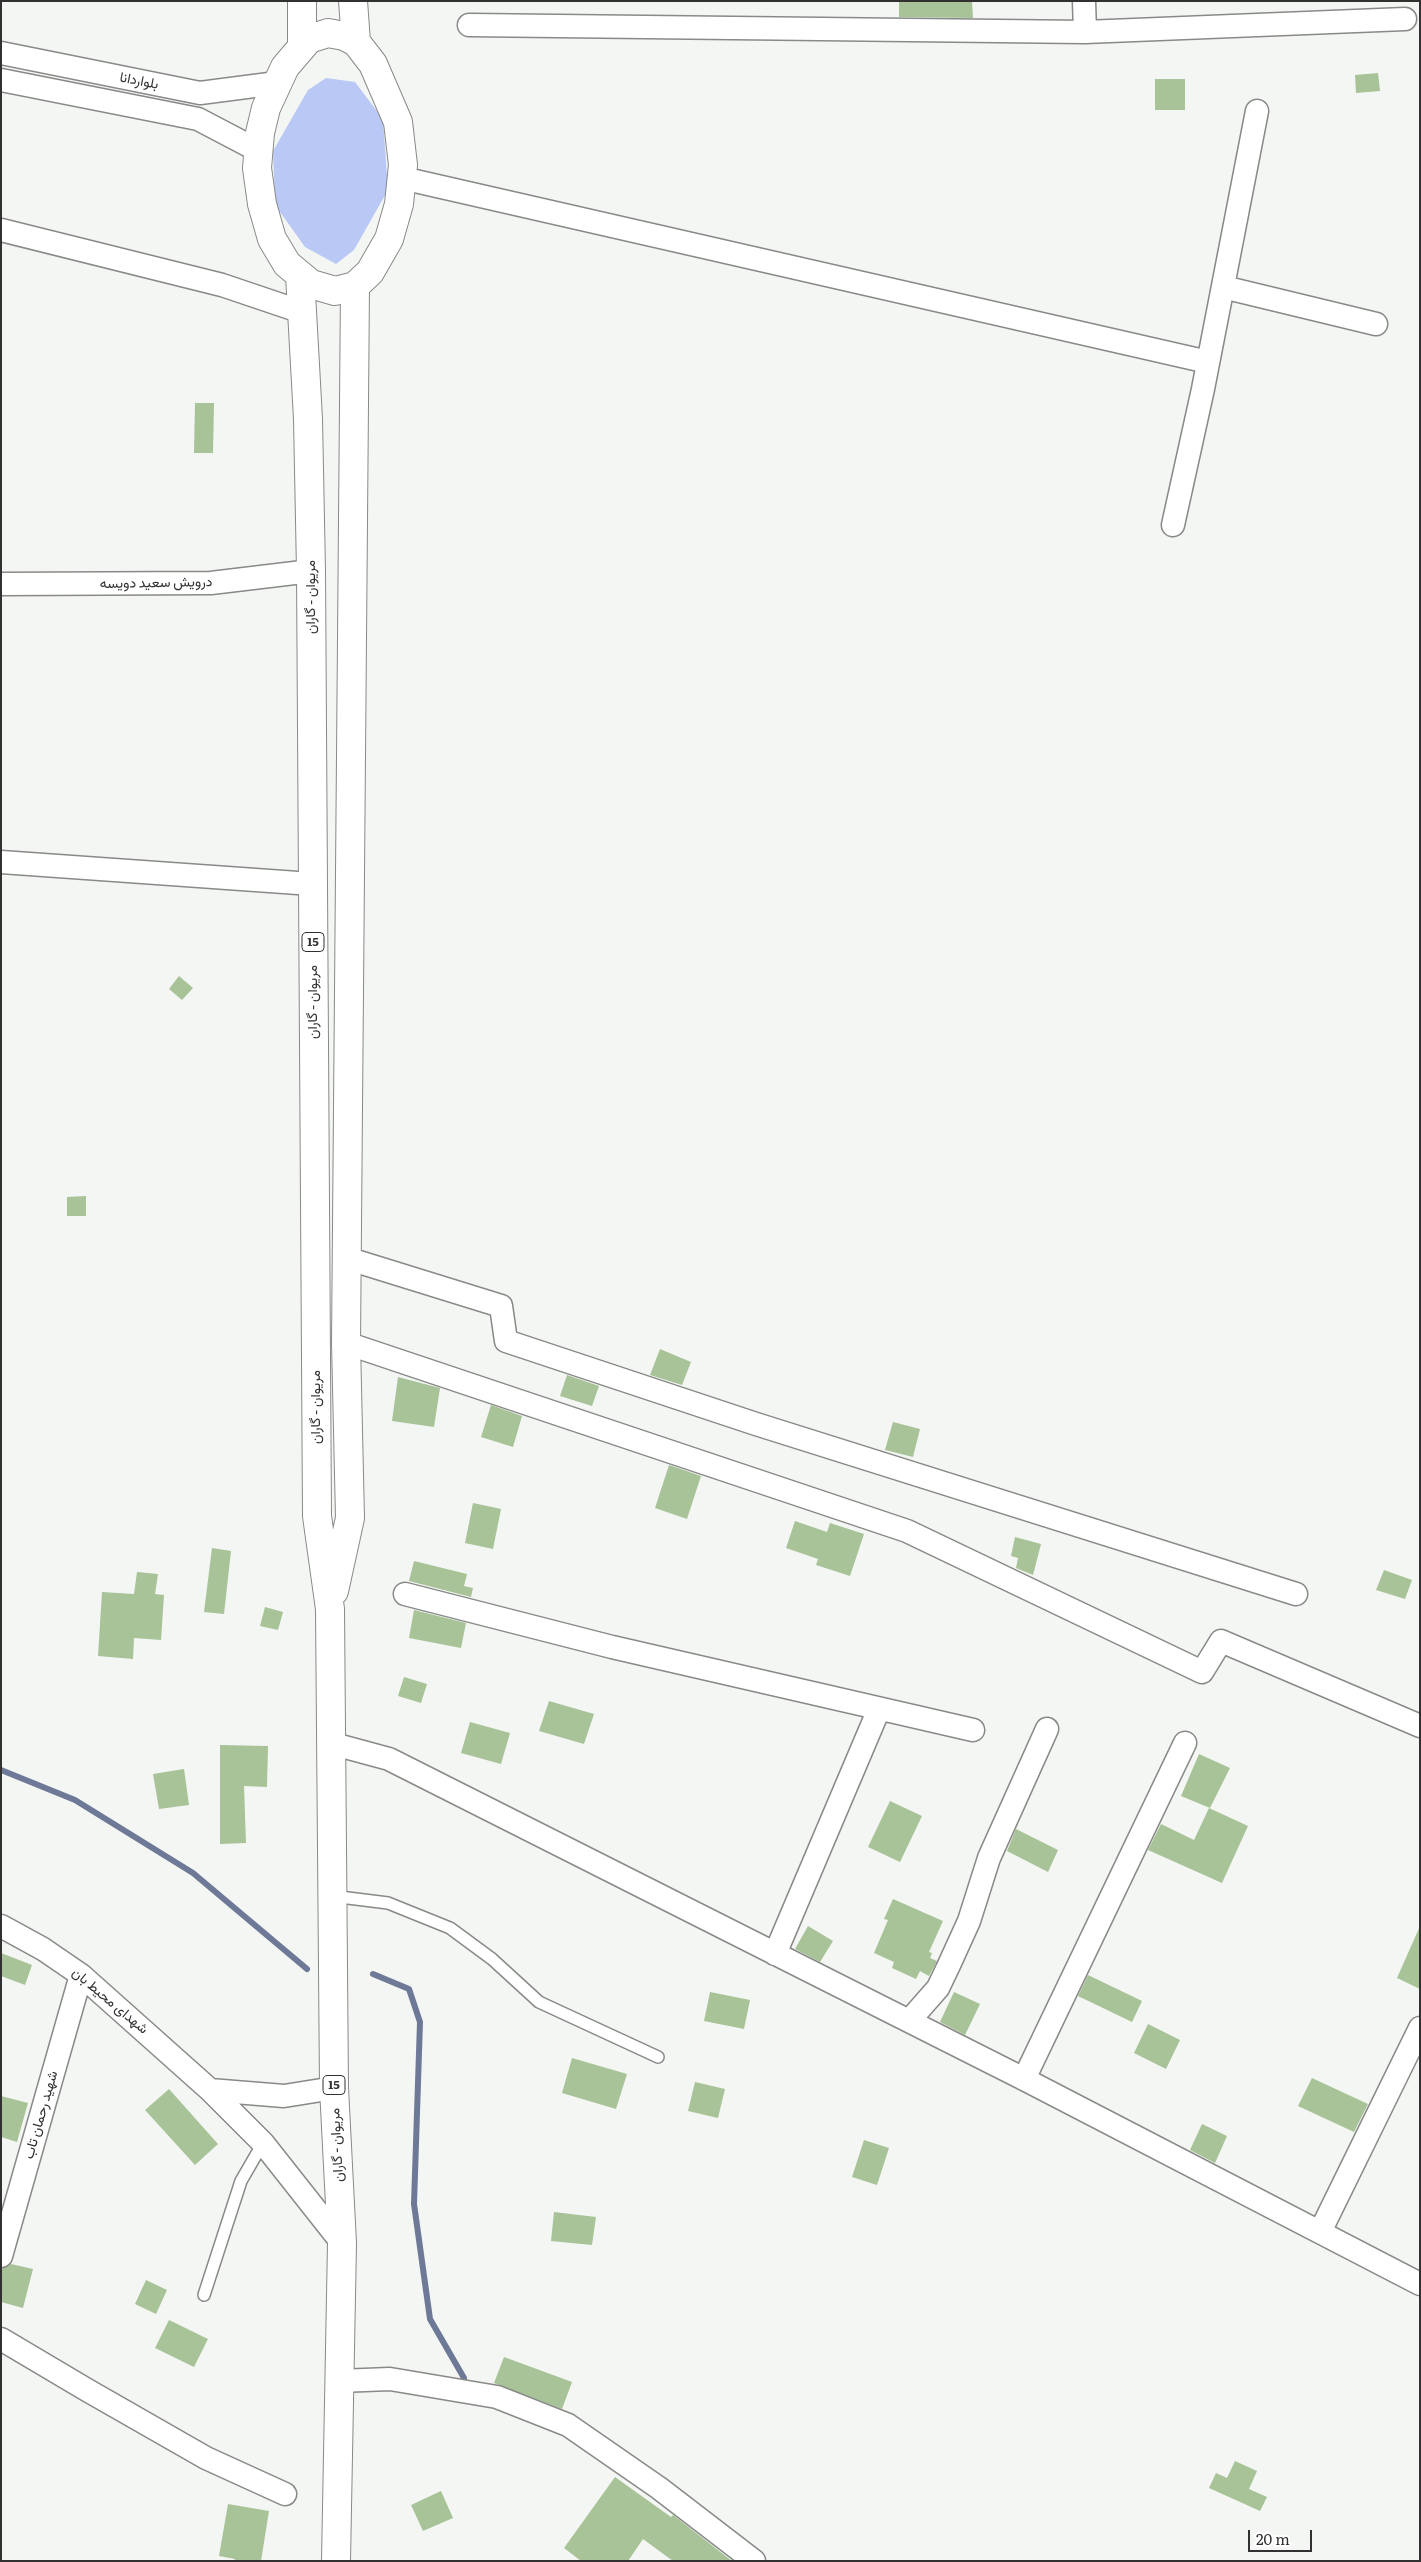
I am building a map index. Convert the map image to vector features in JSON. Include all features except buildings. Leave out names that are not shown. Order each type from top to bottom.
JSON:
[{"type":"main road","points":[[302,1],[302,46]]},
{"type":"main road","points":[[353,1],[356,42]]},
{"type":"main road","points":[[328,33],[344,36],[356,42],[373,64],[392,105],[398,129],[403,165],[402,178],[399,204],[389,239],[370,272],[355,286],[342,291],[329,291],[317,288],[286,264],[272,240],[262,204],[257,168],[260,133],[266,108],[277,83],[285,67],[302,46],[314,36],[328,33]]},
{"type":"main road","name":"مریوان - گاران","points":[[300,275],[309,461],[317,1516],[330,1609],[334,2088],[342,2243],[336,2561]]},
{"type":"main road","name":"مریوان - گاران","points":[[330,1609],[350,1518],[346,1258],[355,286]]},
{"type":"main road","points":[[309,461],[317,452],[329,447],[342,448],[353,454]]},
{"type":"street","points":[[1084,1],[1085,32]]},
{"type":"street","points":[[469,25],[1085,32],[1405,19]]},
{"type":"street","name":"بلواردانا","points":[[1,53],[200,93],[277,83]]},
{"type":"street","name":"بلواردانا","points":[[1,80],[198,119],[259,151]]},
{"type":"street","points":[[1173,525],[1208,362],[1257,111]]},
{"type":"street","points":[[402,178],[1208,362]]},
{"type":"street","points":[[1,230],[222,285],[302,312]]},
{"type":"street","points":[[1223,287],[1376,324]]},
{"type":"street","name":"درویش سعید دویسه","points":[[1,584],[211,583],[310,571]]},
{"type":"street","points":[[1,862],[312,884]]},
{"type":"street","points":[[346,1258],[501,1306],[506,1341],[756,1424],[1296,1594]]},
{"type":"street","points":[[346,1343],[907,1531],[1202,1672],[1221,1641],[1420,1726]]},
{"type":"street","points":[[406,1594],[612,1647],[973,1730]]},
{"type":"street","points":[[775,1954],[879,1709]]},
{"type":"street","points":[[909,2021],[938,1988],[949,1966],[969,1921],[989,1858],[1047,1729]]},
{"type":"street","points":[[330,1743],[389,1759],[1024,2079],[1420,2284]]},
{"type":"street","points":[[1024,2079],[1185,1743]]},
{"type":"street","name":"شهدای محیط بان","points":[[1,1926],[43,1949],[81,1975],[210,2090],[263,2143],[342,2243]]},
{"type":"street","name":"شهید رحمان تاب","points":[[1,2256],[81,1975]]},
{"type":"street","points":[[1320,2232],[1420,2028]]},
{"type":"street","points":[[210,2090],[284,2096],[334,2088]]},
{"type":"street","points":[[1,2339],[206,2458],[285,2494]]},
{"type":"street","points":[[339,2381],[390,2379],[497,2397],[568,2425],[659,2488],[754,2561]]},
{"type":"lane","points":[[332,1896],[388,1903],[450,1928],[492,1959],[539,2002],[658,2057]]},
{"type":"lane","points":[[204,2295],[241,2181],[263,2143]]},
{"type":"shaded area","points":[[326,78],[355,82],[383,119],[388,190],[354,250],[336,264],[305,247],[275,205],[273,151],[308,90]]},
{"type":"waterway","points":[[1,1770],[75,1800],[193,1873],[307,1969]]},
{"type":"waterway","points":[[373,1974],[409,1989],[420,2022],[414,2204],[430,2319],[464,2378]]}]
